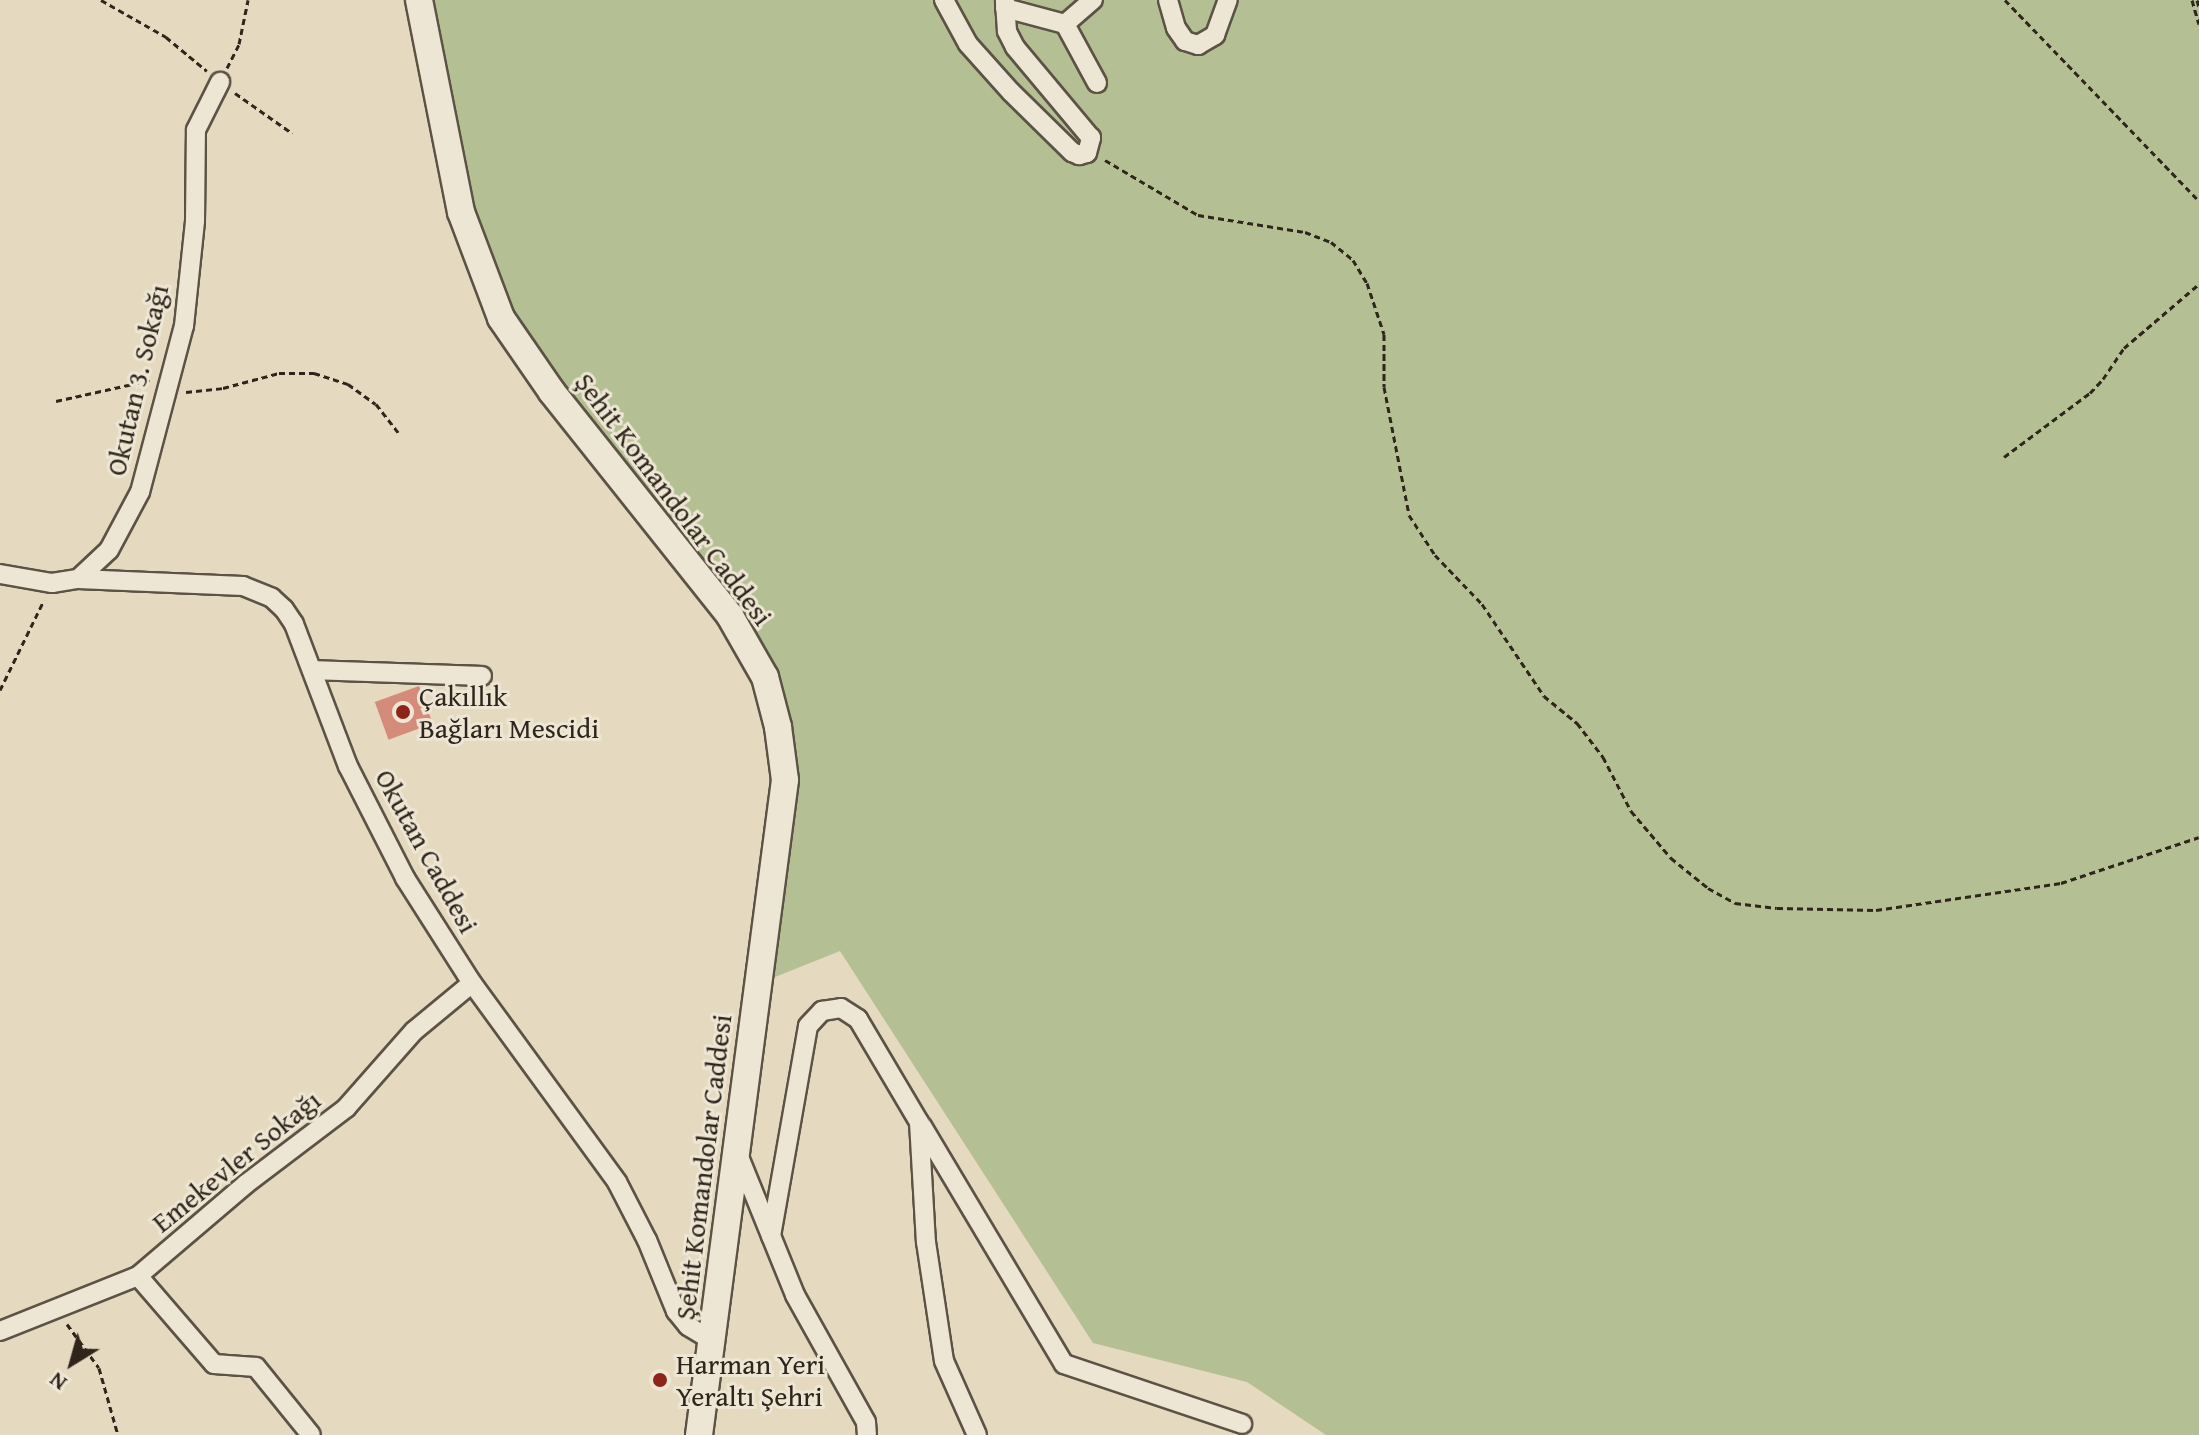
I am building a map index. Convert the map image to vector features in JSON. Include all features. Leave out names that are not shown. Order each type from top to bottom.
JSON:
[{"type":"main road","name":"Şehit Komandolar Caddesi","points":[[419,0],[461,212],[501,318],[552,392],[730,616],[765,677],[778,727],[785,780],[699,1435]]},
{"type":"street","points":[[944,0],[968,44],[1011,92],[1075,154],[1083,155],[1090,150],[1091,138],[1015,47],[1007,31],[1005,4],[1065,24],[1097,83]]},
{"type":"street","points":[[1065,24],[1093,0]]},
{"type":"street","points":[[1168,0],[1176,28],[1185,41],[1198,45],[1215,35],[1228,0]]},
{"type":"street","name":"Okutan 3. Sokağı","points":[[78,579],[109,550],[140,492],[184,326],[195,221],[196,130],[220,82]]},
{"type":"street","name":"Okutan Caddesi","points":[[0,574],[52,583],[78,579],[243,586],[259,591],[284,609],[294,624],[348,766],[376,825],[472,983],[617,1182],[647,1240],[676,1311],[688,1326],[713,1341]]},
{"type":"street","points":[[312,670],[482,676]]},
{"type":"street","name":"Emekevler Sokağı","points":[[0,1331],[138,1276],[246,1184],[346,1108],[414,1031],[472,983]]},
{"type":"street","points":[[771,1236],[808,1026],[822,1011],[841,1008],[858,1019],[1064,1364],[1242,1424]]},
{"type":"street","points":[[919,1122],[926,1242],[944,1361],[977,1435]]},
{"type":"street","points":[[736,1149],[795,1295],[866,1422],[867,1435]]},
{"type":"street","points":[[138,1276],[214,1364],[256,1367],[311,1435]]},
{"type":"path","points":[[101,0],[166,37],[220,82],[292,133]]},
{"type":"path","points":[[220,82],[239,44],[248,0]]},
{"type":"path","points":[[2005,0],[2199,201]]},
{"type":"path","points":[[2195,0],[2199,7]]},
{"type":"path","points":[[2195,0],[2199,24]]},
{"type":"path","points":[[1090,150],[1142,185],[1198,215],[1305,232],[1331,242],[1353,260],[1367,283],[1384,334],[1384,387],[1409,515],[1435,555],[1482,604],[1544,696],[1577,723],[1603,757],[1631,811],[1671,858],[1708,888],[1735,903],[1777,908],[1876,910],[2061,883],[2199,837]]},
{"type":"path","points":[[2004,457],[2090,393],[2124,348],[2199,284]]},
{"type":"path","points":[[56,401],[167,385],[223,388],[279,373],[314,373],[348,384],[376,404],[398,432]]},
{"type":"path","points":[[0,690],[52,583]]},
{"type":"path","points":[[56,1310],[99,1368],[118,1435]]},
{"type":"green space","points":[[420,0],[2199,0],[2199,1435],[1326,1435],[1247,1382],[1093,1343],[840,951],[765,981],[788,790],[761,679],[491,294]]},
{"type":"building","name":"Çakıllık Bağları Mescidi","points":[[419,686],[433,724],[389,740],[375,702]]},
{"type":"place","name":"Çakıllık Bağları Mescidi","points":[[403,712]]},
{"type":"place","name":"Harman Yeri Yeraltı Şehri","points":[[660,1380]]}]
